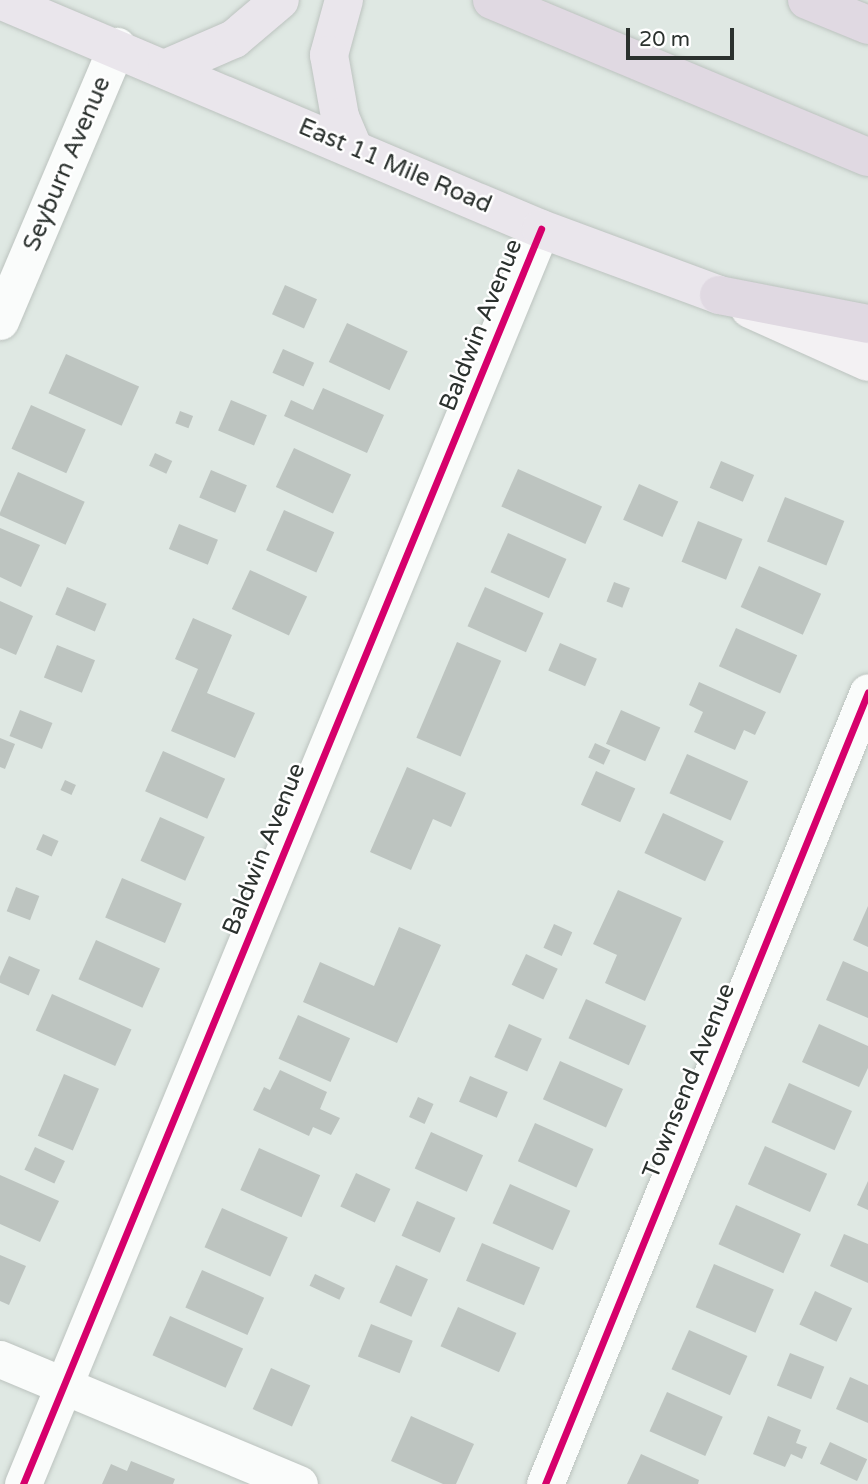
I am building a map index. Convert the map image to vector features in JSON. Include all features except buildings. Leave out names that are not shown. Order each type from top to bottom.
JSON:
[{"type":"highway","points":[[492,0],[868,157]]},
{"type":"highway","points":[[807,0],[868,25]]},
{"type":"highway","points":[[719,295],[868,324]]},
{"type":"main road","name":"East 11 Mile Road","points":[[0,0],[117,46],[541,229],[719,295],[868,362]]},
{"type":"main road","points":[[167,68],[234,39],[280,0]]},
{"type":"main road","points":[[344,0],[329,55],[334,90],[353,148]]},
{"type":"street","name":"Seyburn Avenue","points":[[0,321],[117,46]]},
{"type":"street","name":"Baldwin Avenue","points":[[23,1484],[541,229]]},
{"type":"street","name":"Townsend Avenue","points":[[545,1484],[868,692]]},
{"type":"street","points":[[0,1359],[299,1484]]},
{"type":"cycle path","points":[[23,1484],[541,229]]},
{"type":"cycle path","points":[[545,1484],[868,692]]}]
